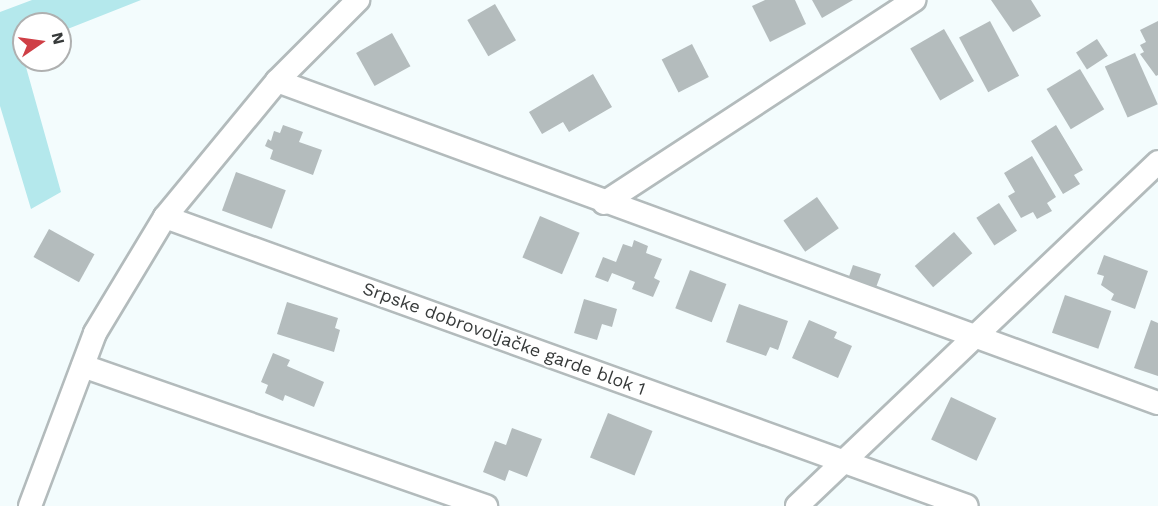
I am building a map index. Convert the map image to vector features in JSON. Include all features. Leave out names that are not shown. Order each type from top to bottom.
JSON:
[{"type":"street","points":[[30,506],[95,333],[165,217],[277,81],[358,0]]},
{"type":"street","points":[[604,203],[914,0]]},
{"type":"street","points":[[277,81],[604,203],[1158,403]]},
{"type":"street","points":[[797,506],[1158,162]]},
{"type":"street","name":"Srpske dobrovoljačke garde blok 1","points":[[165,217],[967,506]]},
{"type":"street","points":[[83,366],[486,506]]},
{"type":"shaded area","points":[[32,0],[141,0],[72,27],[72,12],[12,12],[12,72],[27,72],[61,192],[31,209],[0,106],[0,12]]},
{"type":"building","points":[[765,0],[795,0],[806,24],[770,42],[752,6]]},
{"type":"building","points":[[812,0],[853,0],[822,18]]},
{"type":"building","points":[[991,0],[1031,0],[1041,16],[1013,32]]},
{"type":"building","points":[[495,4],[516,40],[488,56],[467,20]]},
{"type":"building","points":[[990,21],[1019,76],[988,92],[959,37]]},
{"type":"building","points":[[1158,21],[1158,75],[1156,76],[1140,54],[1144,52],[1140,45],[1146,42],[1140,30]]},
{"type":"building","points":[[944,29],[974,81],[940,100],[910,48]]},
{"type":"building","points":[[392,33],[410,66],[375,86],[356,53]]},
{"type":"building","points":[[1097,39],[1108,56],[1087,69],[1076,53]]},
{"type":"building","points":[[692,44],[709,77],[679,92],[662,59]]},
{"type":"building","points":[[1135,53],[1158,104],[1128,118],[1105,66]]},
{"type":"building","points":[[1080,69],[1104,109],[1071,129],[1047,89]]},
{"type":"building","points":[[593,74],[612,107],[569,132],[563,122],[542,134],[529,112]]},
{"type":"building","points":[[283,125],[303,132],[299,142],[322,150],[313,175],[270,159],[273,150],[265,146],[268,139],[271,141],[274,131],[280,133]]},
{"type":"building","points":[[1056,125],[1083,170],[1074,175],[1080,184],[1063,194],[1031,141]]},
{"type":"building","points":[[1032,156],[1056,197],[1047,203],[1052,211],[1037,219],[1033,212],[1021,218],[1008,196],[1015,192],[1004,173]]},
{"type":"building","points":[[236,172],[286,190],[272,229],[222,211]]},
{"type":"building","points":[[817,197],[839,228],[805,252],[783,221]]},
{"type":"building","points":[[999,203],[1017,231],[994,245],[976,218]]},
{"type":"building","points":[[540,216],[580,233],[562,274],[522,257]]},
{"type":"building","points":[[49,229],[94,254],[79,282],[33,257]]},
{"type":"building","points":[[954,232],[972,253],[933,287],[915,266]]},
{"type":"building","points":[[634,240],[648,246],[646,253],[662,259],[654,278],[660,281],[653,297],[632,289],[635,282],[612,273],[608,282],[595,277],[603,257],[616,262],[623,244],[632,247]]},
{"type":"building","points":[[1104,255],[1148,271],[1135,309],[1111,300],[1114,294],[1101,285],[1104,276],[1097,274]]},
{"type":"building","points":[[853,265],[881,274],[875,290],[845,288]]},
{"type":"building","points":[[690,270],[726,284],[712,322],[675,308]]},
{"type":"building","points":[[1065,295],[1111,311],[1098,349],[1052,333]]},
{"type":"building","points":[[584,299],[617,309],[612,327],[602,324],[597,340],[574,333]]},
{"type":"building","points":[[287,302],[338,318],[335,328],[340,330],[334,352],[277,334]]},
{"type":"building","points":[[739,304],[788,321],[778,350],[770,347],[766,356],[726,342]]},
{"type":"building","points":[[809,320],[837,332],[834,338],[852,346],[838,378],[792,358]]},
{"type":"building","points":[[1151,320],[1158,323],[1158,376],[1134,368]]},
{"type":"building","points":[[273,353],[290,360],[287,366],[324,382],[314,407],[285,395],[283,401],[265,393],[268,385],[261,382]]},
{"type":"building","points":[[951,397],[996,418],[976,461],[931,440]]},
{"type":"building","points":[[608,413],[653,431],[635,475],[590,458]]},
{"type":"building","points":[[512,428],[542,439],[527,477],[509,470],[505,481],[483,472],[495,441],[506,445]]}]
